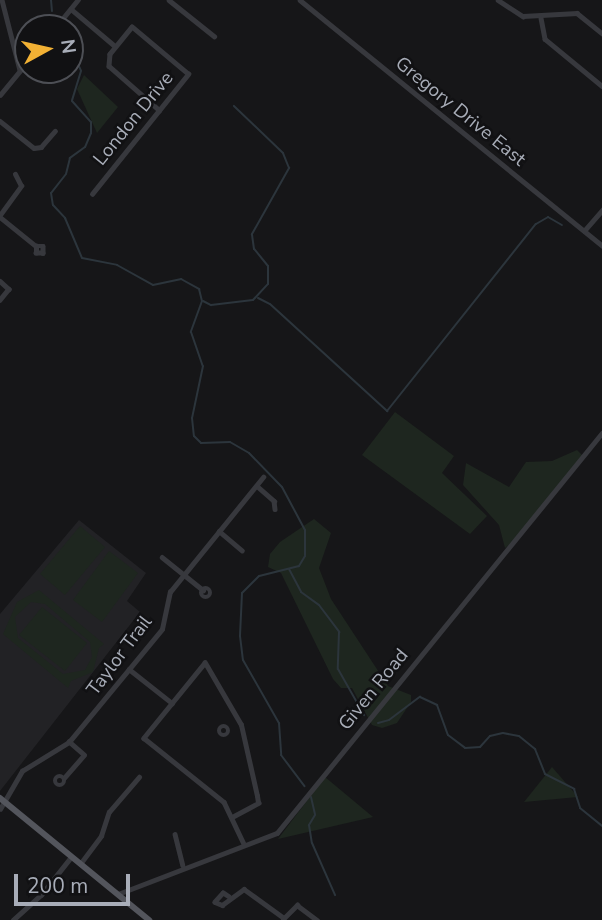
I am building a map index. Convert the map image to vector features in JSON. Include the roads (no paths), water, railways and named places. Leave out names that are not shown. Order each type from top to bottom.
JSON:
[{"type":"main road","points":[[2,799],[149,920]]},
{"type":"street","points":[[2,0],[14,47]]},
{"type":"street","points":[[67,14],[78,0]]},
{"type":"street","points":[[169,0],[214,36]]},
{"type":"street","name":"Gregory Drive East","points":[[300,0],[602,245]]},
{"type":"street","points":[[498,0],[517,14],[541,18],[577,13],[602,33]]},
{"type":"street","points":[[71,9],[115,46],[108,61],[112,71],[159,110]]},
{"type":"street","points":[[541,18],[545,39],[602,86]]},
{"type":"street","name":"London Drive","points":[[92,194],[188,74],[132,27],[115,46]]},
{"type":"street","points":[[0,95],[14,78]]},
{"type":"street","points":[[0,121],[34,148],[41,147],[55,131]]},
{"type":"street","points":[[15,174],[21,186],[0,216],[36,246]]},
{"type":"street","points":[[584,231],[602,210]]},
{"type":"street","points":[[0,281],[9,289],[0,300]]},
{"type":"street","name":"Given Road","points":[[117,894],[183,865],[277,833],[602,433]]},
{"type":"street","name":"Taylor Trail","points":[[0,809],[2,799],[22,771],[69,742],[130,669],[162,628],[168,597],[263,477]]},
{"type":"street","points":[[257,486],[274,501],[275,509]]},
{"type":"street","points":[[219,531],[242,550]]},
{"type":"street","points":[[163,557],[203,590]]},
{"type":"street","points":[[232,817],[258,803],[241,725],[205,663],[144,738],[223,802],[244,844]]},
{"type":"street","points":[[130,669],[172,703]]},
{"type":"street","points":[[229,730],[241,725]]},
{"type":"street","points":[[64,778],[83,755],[69,742]]},
{"type":"street","points":[[80,864],[101,835],[109,812],[139,777]]},
{"type":"street","points":[[175,834],[183,865]]},
{"type":"street","points":[[13,920],[41,895],[71,857]]},
{"type":"street","points":[[229,897],[246,889],[283,919],[292,908],[301,906],[317,920]]},
{"type":"waterway","points":[[51,0],[52,11]]},
{"type":"waterway","points":[[77,84],[72,101],[91,122],[91,133],[85,147],[70,158],[66,174],[51,193],[53,205],[65,218],[82,258],[117,265],[153,285],[181,279],[199,289],[202,301],[191,332],[203,366],[192,418],[194,436],[201,443],[230,442],[249,453],[282,487],[305,530],[305,556],[299,566],[259,576],[242,593],[240,636],[243,660],[279,723],[281,755],[304,786]]},
{"type":"waterway","points":[[203,301],[211,305],[253,300],[268,284],[268,266],[254,249],[252,234],[289,168],[283,153],[234,106]]},
{"type":"waterway","points":[[258,298],[270,304],[387,411],[536,224],[548,217],[562,225]]},
{"type":"waterway","points":[[289,569],[301,592],[319,605],[339,632],[338,669],[364,715]]},
{"type":"waterway","points":[[378,723],[389,720],[420,697],[437,705],[448,735],[465,748],[480,747],[490,736],[503,733],[519,736],[535,749],[545,774],[574,789],[580,808],[602,826]]},
{"type":"waterway","points":[[311,797],[315,815],[309,825],[312,843],[335,895]]}]
